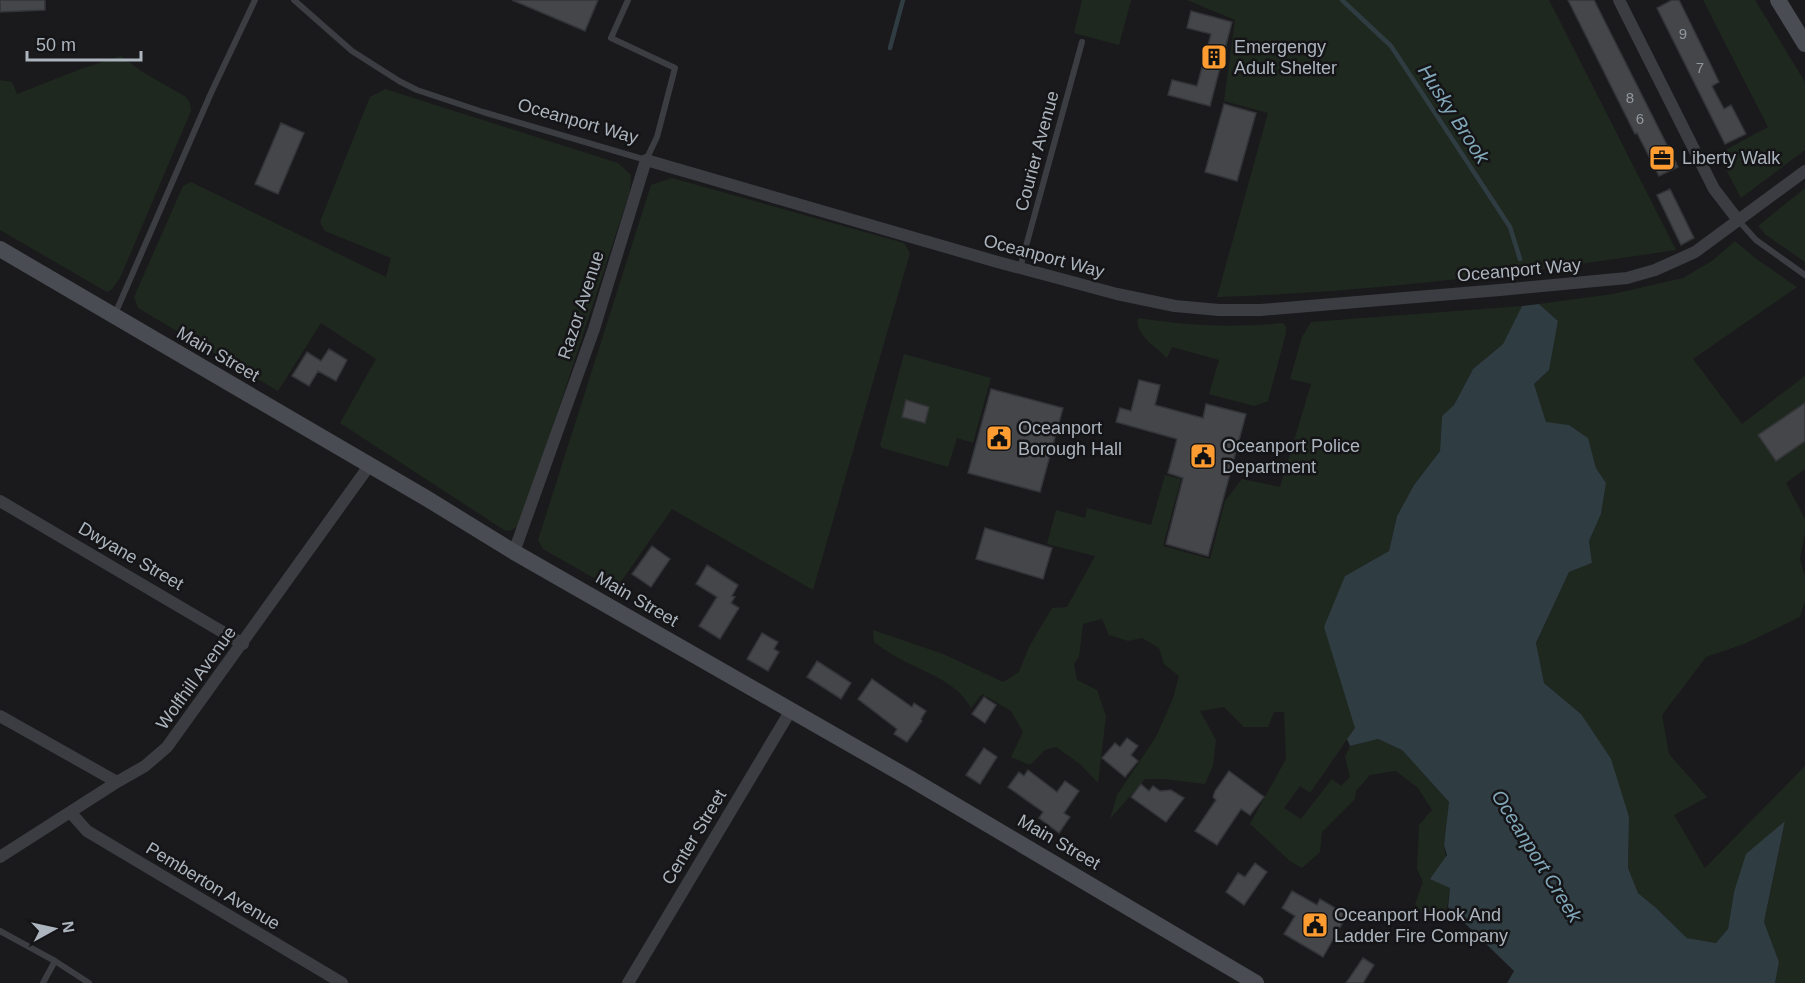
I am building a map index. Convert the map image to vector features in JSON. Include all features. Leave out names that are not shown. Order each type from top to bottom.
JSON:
[{"type":"street","points":[[1619,0],[1714,189],[1738,220]]},
{"type":"street","points":[[1778,0],[1805,44]]},
{"type":"street","name":"Oceanport Way","points":[[646,160],[1117,294],[1175,306],[1219,310],[1261,310],[1627,278],[1682,260],[1805,171]]},
{"type":"street","name":"Razor Avenue","points":[[514,552],[594,329],[646,160]]},
{"type":"street","name":"Main Street","points":[[0,249],[514,552],[1077,875],[1249,981]]},
{"type":"street","name":"Wolfhill Avenue","points":[[0,856],[145,766],[167,747],[369,466]]},
{"type":"street","name":"Dwyane Street","points":[[0,501],[243,644]]},
{"type":"street","name":"Center Street","points":[[628,983],[791,710]]},
{"type":"street","points":[[0,716],[117,782]]},
{"type":"street","name":"Pemberton Avenue","points":[[71,813],[87,831],[342,983]]},
{"type":"lane","points":[[114,316],[211,93],[255,0]]},
{"type":"lane","name":"Oceanport Way","points":[[294,0],[352,51],[417,90],[646,160]]},
{"type":"lane","name":"Razor Avenue","points":[[628,0],[611,38],[675,68],[657,137],[646,160]]},
{"type":"lane","name":"Courier Avenue","points":[[1020,268],[1082,42]]},
{"type":"lane","points":[[1738,220],[1756,240],[1805,274]]},
{"type":"lane","points":[[0,931],[55,961],[89,983]]},
{"type":"lane","points":[[43,983],[55,961]]},
{"type":"shaded area","points":[[1082,0],[1131,0],[1119,45],[1074,33]]},
{"type":"shaded area","points":[[1187,0],[1549,0],[1676,250],[1390,286],[1217,297],[1268,113],[1224,101],[1235,20]]},
{"type":"shaded area","points":[[1703,0],[1755,0],[1805,82],[1805,150],[1741,198],[1718,154],[1768,127]]},
{"type":"shaded area","points":[[121,56],[141,71],[186,97],[191,111],[120,278],[107,292],[0,230],[0,80],[12,82],[17,94]]},
{"type":"shaded area","points":[[385,89],[618,163],[631,175],[630,191],[521,524],[510,531],[504,530],[340,423],[376,359],[321,323],[278,391],[138,308],[134,297],[183,186],[191,182],[386,277],[391,258],[325,231],[320,222],[370,97]]},
{"type":"shaded area","points":[[672,178],[904,243],[910,253],[813,590],[672,509],[615,590],[543,549],[538,540],[651,185]]},
{"type":"shaded area","points":[[1805,188],[1805,262],[1766,235],[1758,226]]},
{"type":"shaded area","points":[[1735,241],[1797,287],[1693,359],[1742,424],[1805,376],[1805,469],[1786,483],[1805,519],[1800,558],[1805,577],[1805,601],[1800,617],[1744,644],[1706,657],[1662,715],[1669,754],[1707,797],[1674,815],[1705,868],[1805,766],[1805,983],[1775,983],[1779,962],[1764,922],[1785,822],[1734,892],[1728,929],[1716,943],[1687,938],[1638,893],[1628,869],[1629,817],[1581,714],[1544,683],[1536,644],[1569,572],[1592,563],[1589,541],[1601,514],[1606,483],[1596,468],[1588,438],[1569,425],[1546,423],[1534,384],[1549,370],[1558,321],[1539,304],[1613,294],[1683,278],[1712,261]]},
{"type":"shaded area","points":[[1522,306],[1503,344],[1473,369],[1454,405],[1442,416],[1440,451],[1414,485],[1397,516],[1389,551],[1345,576],[1355,728],[1310,793],[1300,786],[1284,808],[1301,819],[1332,779],[1341,786],[1350,777],[1345,757],[1350,746],[1378,739],[1402,750],[1449,802],[1444,845],[1450,888],[1445,921],[1425,917],[1415,904],[1423,882],[1417,869],[1419,825],[1432,810],[1418,788],[1396,771],[1370,775],[1356,791],[1355,799],[1322,832],[1320,852],[1302,868],[1290,861],[1250,824],[1286,759],[1284,712],[1274,712],[1268,727],[1244,727],[1224,707],[1200,711],[1216,740],[1213,766],[1205,784],[1145,779],[1110,819],[1117,795],[1156,737],[1173,698],[1179,676],[1164,664],[1159,648],[1142,638],[1128,641],[1109,635],[1102,619],[1083,624],[1079,657],[1074,664],[1077,680],[1097,690],[1106,716],[1098,783],[1080,764],[1056,747],[1045,750],[1030,765],[1011,757],[1023,732],[1011,711],[982,694],[971,708],[958,691],[950,685],[898,658],[874,642],[873,630],[943,654],[1003,682],[1019,672],[1029,647],[1052,608],[1067,607],[1095,556],[1047,544],[1056,510],[1085,518],[1087,508],[1151,525],[1165,475],[1181,479],[1163,546],[1210,559],[1225,501],[1242,479],[1280,487],[1311,384],[1290,379],[1302,337],[1311,322]]},
{"type":"shaded area","points":[[1138,318],[1210,325],[1283,323],[1286,333],[1268,401],[1254,406],[1209,394],[1219,360],[1172,347],[1167,358],[1143,335]]},
{"type":"shaded area","points":[[904,354],[991,378],[973,443],[957,438],[948,467],[882,448],[880,445]]},
{"type":"water","name":"Oceanport Creek","points":[[1539,304],[1558,321],[1549,370],[1534,384],[1546,422],[1569,425],[1588,438],[1596,468],[1606,483],[1601,514],[1589,541],[1592,563],[1569,572],[1536,643],[1544,683],[1581,714],[1611,759],[1629,817],[1628,868],[1638,893],[1687,938],[1716,943],[1728,929],[1734,892],[1746,854],[1785,821],[1764,922],[1779,962],[1775,983],[1507,983],[1514,971],[1448,907],[1450,888],[1430,879],[1447,855],[1444,845],[1449,802],[1402,750],[1378,739],[1350,746],[1347,739],[1355,728],[1324,627],[1345,576],[1389,551],[1397,516],[1414,485],[1440,451],[1442,416],[1454,405],[1473,369],[1503,344],[1522,306]]},
{"type":"building","points":[[0,0],[45,0],[45,10],[0,12]]},
{"type":"building","points":[[512,0],[598,0],[585,31]]},
{"type":"building","points":[[1568,0],[1594,0],[1678,167],[1659,176],[1637,133],[1635,134]]},
{"type":"building","points":[[1672,0],[1679,0],[1719,82],[1712,86],[1724,109],[1731,105],[1746,134],[1725,144],[1657,8]]},
{"type":"building","name":"Emergengy Adult Shelter","points":[[1191,11],[1232,22],[1210,106],[1168,95],[1172,80],[1197,86],[1211,34],[1187,28]]},
{"type":"building","points":[[1224,104],[1256,113],[1237,181],[1205,172]]},
{"type":"building","points":[[281,123],[304,133],[278,194],[255,184]]},
{"type":"building","points":[[1670,189],[1694,238],[1681,245],[1657,195]]},
{"type":"building","points":[[329,349],[347,360],[336,381],[318,371],[309,386],[292,376],[307,352],[321,361]]},
{"type":"building","name":"Oceanport Police Department","points":[[1139,380],[1160,385],[1155,405],[1203,418],[1206,404],[1246,414],[1208,556],[1166,544],[1183,478],[1168,473],[1177,439],[1116,422],[1120,408],[1131,411]]},
{"type":"building","name":"Oceanport Borough Hall","points":[[991,389],[1063,408],[1040,492],[968,473]]},
{"type":"building","points":[[906,400],[929,407],[925,423],[902,417]]},
{"type":"building","points":[[1805,403],[1805,441],[1776,461],[1758,435]]},
{"type":"building","points":[[985,528],[1052,548],[1043,579],[976,559]]},
{"type":"building","points":[[652,546],[670,559],[651,587],[632,574]]},
{"type":"building","points":[[707,565],[738,585],[731,603],[739,608],[720,639],[699,626],[717,597],[696,584]]},
{"type":"building","points":[[762,633],[778,642],[774,649],[779,652],[768,671],[747,659]]},
{"type":"building","points":[[817,661],[851,683],[841,699],[807,677]]},
{"type":"building","points":[[872,679],[912,707],[914,703],[926,711],[922,721],[907,742],[894,734],[897,729],[858,699]]},
{"type":"building","points":[[984,697],[996,705],[985,723],[972,714]]},
{"type":"building","points":[[1127,738],[1138,746],[1131,755],[1138,761],[1125,777],[1102,758],[1115,743],[1120,747]]},
{"type":"building","points":[[984,748],[997,757],[980,784],[966,775]]},
{"type":"building","points":[[1028,770],[1057,792],[1065,781],[1079,791],[1064,813],[1070,817],[1059,833],[1039,818],[1043,812],[1008,787],[1019,772],[1024,776]]},
{"type":"building","points":[[1229,771],[1264,797],[1250,815],[1241,809],[1217,845],[1195,831],[1216,800],[1213,797],[1215,791]]},
{"type":"building","points":[[1141,784],[1149,791],[1153,786],[1160,791],[1171,790],[1184,798],[1166,822],[1131,797]]},
{"type":"building","points":[[1255,863],[1267,872],[1244,905],[1226,892],[1238,873],[1245,877]]},
{"type":"building","name":"Oceanport Hook And Ladder Fire Company","points":[[1292,891],[1317,905],[1320,899],[1347,915],[1323,957],[1284,934],[1295,916],[1282,908]]},
{"type":"building","points":[[1363,958],[1374,965],[1363,983],[1346,983]]},
{"type":"waterway","points":[[890,48],[903,0]]},
{"type":"waterway","name":"Husky Brook","points":[[1342,0],[1391,46],[1510,227],[1520,259]]},
{"type":"place","name":"Emergengy Adult Shelter","points":[[1214,57]]},
{"type":"place","name":"Liberty Walk","points":[[1662,158]]},
{"type":"place","name":"Oceanport Borough Hall","points":[[999,438]]},
{"type":"place","name":"Oceanport Police Department","points":[[1203,456]]},
{"type":"place","name":"Oceanport Hook And Ladder Fire Company","points":[[1315,925]]}]
